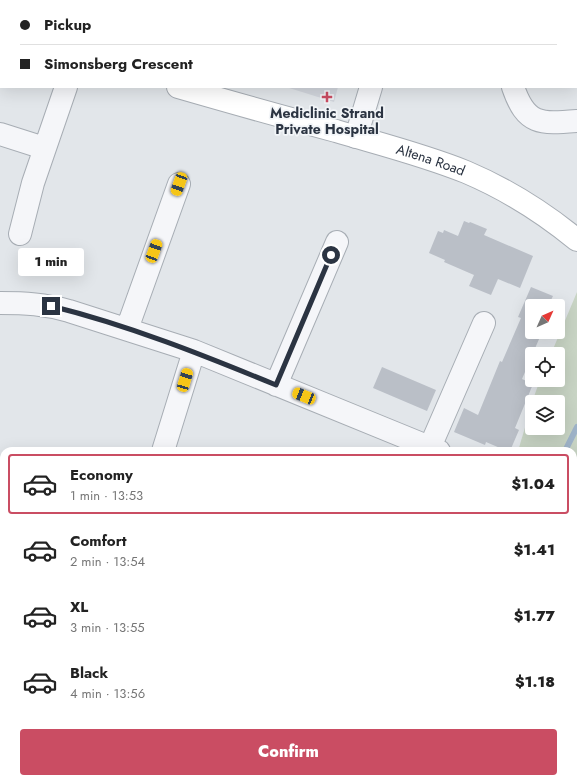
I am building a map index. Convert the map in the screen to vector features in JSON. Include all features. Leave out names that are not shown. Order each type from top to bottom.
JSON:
[{"type":"street","points":[[20,234],[33,183],[66,88]]},
{"type":"street","name":"Altena Road","points":[[182,88],[413,153],[466,172],[528,205],[577,240]]},
{"type":"street","points":[[356,137],[371,88]]},
{"type":"street","points":[[513,88],[523,110],[529,116],[542,121],[554,123],[577,121]]},
{"type":"street","points":[[0,134],[44,148]]},
{"type":"street","points":[[127,329],[179,184]]},
{"type":"street","points":[[276,385],[337,242]]},
{"type":"street","points":[[0,303],[30,303],[51,306],[194,351],[430,447]]},
{"type":"street","points":[[436,447],[484,323]]},
{"type":"street","points":[[164,447],[194,351]]},
{"type":"shaded area","name":"Mediclinic Strand Private Hospital","points":[[289,88],[338,88],[334,102]]},
{"type":"green space","points":[[577,292],[577,447],[519,447],[525,427],[525,435],[565,435],[565,395],[535,395],[537,387],[565,387],[565,347],[554,347],[557,339],[565,339],[565,321]]},
{"type":"building","points":[[464,221],[487,229],[484,235],[533,256],[520,288],[498,279],[491,295],[469,286],[474,275],[444,262],[445,260],[429,253],[438,231],[443,233],[444,230],[458,236]]},
{"type":"building","points":[[531,287],[553,296],[552,299],[526,299]]},
{"type":"building","points":[[525,301],[525,339],[539,339],[536,347],[525,347],[525,372],[522,379],[525,380],[525,387],[532,387],[528,395],[525,395],[525,404],[515,428],[519,430],[512,447],[498,447],[486,442],[485,445],[454,432],[464,408],[478,415],[500,361],[502,362],[521,318],[518,317]]},
{"type":"building","points":[[382,367],[436,390],[427,411],[373,388]]},
{"type":"waterway","points":[[567,447],[577,427]]},
{"type":"place","name":"Mediclinic Strand Private Hospital","points":[[327,97]]},
{"type":"route","points":[[51,306],[194,351],[276,385],[331,255]]}]
